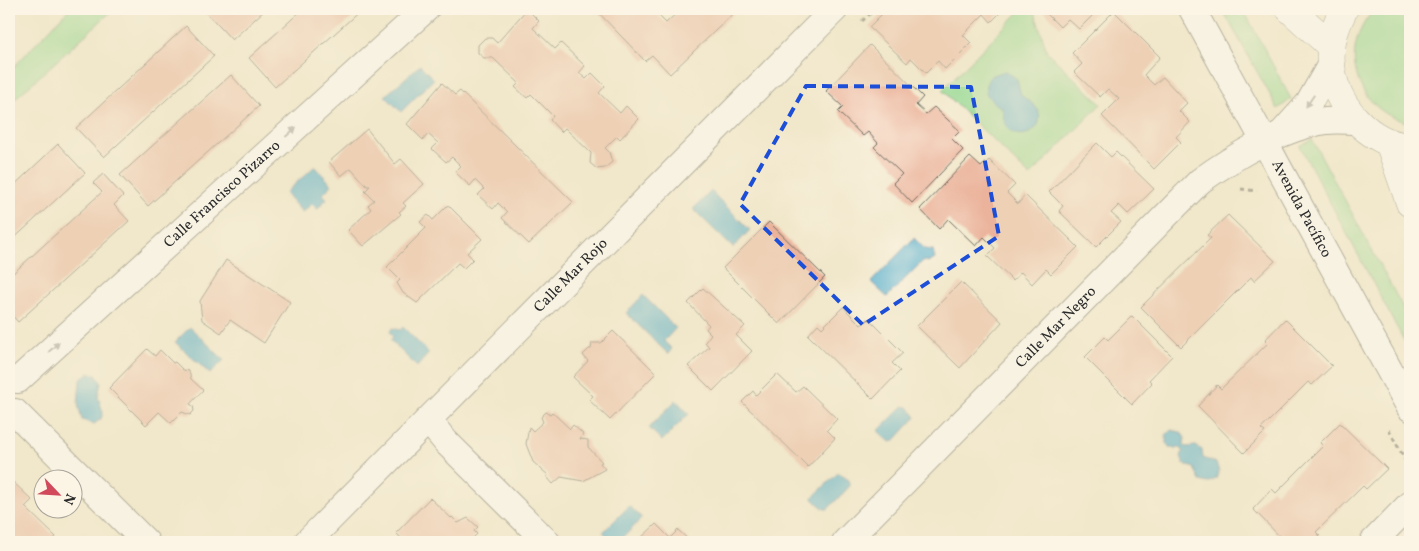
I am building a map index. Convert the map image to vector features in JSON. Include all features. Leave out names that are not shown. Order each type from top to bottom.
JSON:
[{"type":"street","name":"Calle Francisco Pizarro","points":[[13,376],[426,9]]},
{"type":"street","name":"Calle Mar Rojo","points":[[307,542],[835,9]]},
{"type":"street","name":"Avenida Pacífico","points":[[1192,9],[1274,138],[1410,408]]},
{"type":"street","points":[[1290,9],[1331,55]]},
{"type":"street","points":[[1344,9],[1335,26],[1331,55],[1339,95],[1357,121],[1372,133],[1399,144],[1410,203]]},
{"type":"street","name":"Calle Mar Negro","points":[[1274,138],[1309,103],[1331,55]]},
{"type":"street","name":"Calle Mar Negro","points":[[845,542],[1200,181],[1222,165],[1274,138],[1325,121],[1357,121]]},
{"type":"street","points":[[13,376],[12,411],[146,542]]},
{"type":"street","points":[[428,420],[446,442],[547,542]]},
{"type":"street","points":[[1373,542],[1410,504]]},
{"type":"path","points":[[861,23],[875,9]]},
{"type":"path","points":[[1232,188],[1258,191],[1262,199]]},
{"type":"path","points":[[1388,428],[1410,469]]},
{"type":"highlighted area","points":[[806,86],[971,87],[999,236],[863,325],[740,204]]},
{"type":"green space","points":[[69,9],[114,9],[9,104],[9,72]]},
{"type":"green space","points":[[1022,9],[1034,9],[1047,52],[1101,104],[1030,176],[942,90]]},
{"type":"green space","points":[[1222,9],[1243,9],[1291,99],[1278,109]]},
{"type":"green space","points":[[1375,9],[1410,9],[1410,123],[1391,116],[1376,106],[1364,92],[1357,77],[1354,60],[1356,42],[1363,25]]},
{"type":"green space","points":[[1312,139],[1410,321],[1410,352],[1300,146]]},
{"type":"water","points":[[420,65],[434,79],[401,112],[385,96]]},
{"type":"water","points":[[1005,71],[1017,79],[1021,95],[1039,112],[1040,116],[1037,127],[1029,133],[1020,135],[1012,132],[1005,123],[1002,108],[987,95],[987,81],[991,76]]},
{"type":"water","points":[[315,166],[332,185],[323,194],[327,199],[317,209],[312,204],[302,212],[285,193]]},
{"type":"water","points":[[711,191],[750,230],[733,248],[693,209]]},
{"type":"water","points":[[914,238],[925,249],[933,250],[935,259],[930,262],[923,261],[887,297],[871,282]]},
{"type":"water","points":[[643,295],[676,328],[664,341],[672,349],[668,354],[626,313]]},
{"type":"water","points":[[190,327],[224,360],[210,374],[175,342]]},
{"type":"water","points":[[403,327],[429,353],[417,367],[390,340],[393,337],[390,332],[392,328],[400,330]]},
{"type":"water","points":[[89,373],[96,375],[101,382],[98,397],[103,412],[101,419],[94,424],[82,420],[78,405],[80,380]]},
{"type":"water","points":[[676,400],[689,414],[662,441],[649,428]]},
{"type":"water","points":[[903,406],[908,407],[916,417],[894,441],[890,442],[878,431]]},
{"type":"water","points":[[1171,430],[1181,432],[1185,438],[1184,445],[1186,447],[1196,446],[1202,450],[1203,458],[1216,463],[1219,471],[1216,479],[1208,483],[1200,481],[1194,468],[1184,464],[1181,457],[1183,450],[1180,448],[1170,448],[1166,443],[1166,435]]},
{"type":"water","points":[[838,473],[849,480],[850,486],[828,509],[824,509],[812,498]]},
{"type":"water","points":[[629,506],[642,518],[619,542],[605,542],[606,535],[603,532]]},
{"type":"building","points":[[211,9],[266,9],[232,40],[207,13]]},
{"type":"building","points":[[303,9],[362,9],[275,87],[249,58]]},
{"type":"building","points":[[527,9],[539,21],[533,28],[555,49],[561,43],[585,66],[579,73],[586,79],[592,73],[605,86],[599,93],[620,113],[626,106],[639,119],[620,139],[617,136],[605,148],[609,152],[612,162],[605,168],[597,169],[590,163],[591,153],[565,128],[561,132],[550,120],[553,116],[531,94],[527,98],[515,87],[519,83],[493,58],[484,58],[478,53],[478,45],[485,38],[492,38],[497,43]]},
{"type":"building","points":[[595,9],[652,9],[666,23],[681,9],[738,9],[670,74],[652,55],[645,61]]},
{"type":"building","points":[[887,9],[904,11],[906,9],[1004,9],[991,22],[984,14],[963,35],[971,43],[945,69],[938,61],[926,73],[911,58],[907,63],[869,27]]},
{"type":"building","points":[[1042,9],[1099,9],[1079,29],[1068,19],[1060,27]]},
{"type":"building","points":[[1114,11],[1160,57],[1144,75],[1154,85],[1163,77],[1187,103],[1179,111],[1190,122],[1176,137],[1181,142],[1154,169],[1102,116],[1119,99],[1108,89],[1100,97],[1074,72],[1082,64],[1072,53]]},
{"type":"building","points":[[186,26],[214,56],[104,157],[76,128]]},
{"type":"building","points":[[870,45],[923,97],[916,105],[926,114],[934,107],[960,131],[952,139],[963,150],[912,203],[893,183],[902,174],[874,147],[878,143],[868,132],[863,136],[838,112],[843,107],[826,91]]},
{"type":"building","points":[[231,75],[259,106],[148,206],[120,175]]},
{"type":"building","points":[[442,83],[455,95],[460,91],[573,202],[529,244],[502,218],[507,212],[498,203],[493,209],[478,195],[484,189],[475,180],[470,186],[455,172],[461,166],[452,157],[446,162],[432,149],[438,143],[428,134],[423,140],[407,124]]},
{"type":"building","points":[[367,129],[395,164],[401,159],[424,184],[403,203],[406,206],[399,212],[401,214],[363,246],[348,230],[371,209],[368,205],[374,200],[365,191],[370,186],[367,186],[351,168],[341,176],[329,162]]},
{"type":"building","points":[[1097,143],[1111,157],[1116,152],[1154,189],[1128,214],[1119,205],[1111,213],[1121,222],[1096,247],[1059,211],[1063,206],[1049,192]]},
{"type":"building","points":[[58,144],[85,173],[9,243],[9,190]]},
{"type":"building","points":[[970,157],[981,167],[989,160],[1015,185],[1007,193],[1018,204],[1025,195],[1078,247],[1051,274],[1046,269],[1032,284],[1021,272],[1013,281],[987,256],[995,248],[984,237],[976,246],[948,219],[939,229],[920,209]]},
{"type":"building","points":[[103,174],[123,196],[114,205],[129,221],[18,322],[9,312],[9,277],[102,192],[93,183]]},
{"type":"building","points":[[448,205],[482,239],[467,253],[473,259],[464,268],[458,263],[417,303],[403,293],[397,283],[400,280],[387,267],[426,228],[420,222],[428,215],[433,220]]},
{"type":"building","points":[[1228,215],[1275,261],[1254,281],[1251,277],[1181,347],[1141,307],[1211,238],[1207,235]]},
{"type":"building","points":[[769,222],[825,277],[779,324],[723,268]]},
{"type":"building","points":[[226,260],[290,302],[264,343],[230,320],[221,333],[202,320],[200,301]]},
{"type":"building","points":[[961,282],[1002,322],[960,368],[917,326]]},
{"type":"building","points":[[703,288],[745,326],[736,335],[752,351],[713,391],[688,366],[709,347],[705,342],[711,334],[706,329],[709,325],[688,303]]},
{"type":"building","points":[[843,307],[861,325],[869,319],[903,353],[892,363],[900,371],[873,399],[808,335],[818,324],[822,328]]},
{"type":"building","points":[[1132,316],[1172,356],[1149,380],[1152,383],[1132,404],[1085,357],[1105,337],[1108,340]]},
{"type":"building","points":[[1285,319],[1332,366],[1312,385],[1308,382],[1261,429],[1265,432],[1244,453],[1198,406],[1217,385],[1221,389],[1268,343],[1265,340]]},
{"type":"building","points":[[613,331],[656,373],[610,420],[589,400],[593,396],[573,377],[588,361],[583,355],[591,349],[592,343],[601,343]]},
{"type":"building","points":[[147,349],[155,356],[160,350],[173,363],[175,362],[183,370],[189,371],[191,379],[203,390],[190,404],[193,406],[194,411],[190,415],[182,412],[171,423],[159,412],[146,425],[109,388]]},
{"type":"building","points":[[777,374],[796,392],[803,386],[837,419],[827,430],[835,438],[808,467],[742,402],[753,391],[756,395]]},
{"type":"building","points":[[546,412],[550,414],[552,412],[570,429],[573,425],[583,434],[580,439],[588,440],[588,447],[602,462],[600,463],[605,469],[583,481],[561,477],[553,484],[547,477],[548,475],[533,462],[526,444],[529,427],[533,431],[543,422],[541,417]]},
{"type":"building","points":[[1340,423],[1387,469],[1366,489],[1363,486],[1316,532],[1320,536],[1313,542],[1285,542],[1253,509],[1272,489],[1276,493],[1323,446],[1320,443]]},
{"type":"building","points":[[9,478],[32,500],[25,507],[32,514],[32,518],[36,518],[56,537],[50,542],[9,542]]},
{"type":"building","points":[[430,498],[458,523],[468,518],[478,527],[474,531],[477,534],[472,539],[475,542],[405,542],[396,533]]},
{"type":"building","points":[[656,524],[670,538],[678,530],[691,542],[637,542]]}]
